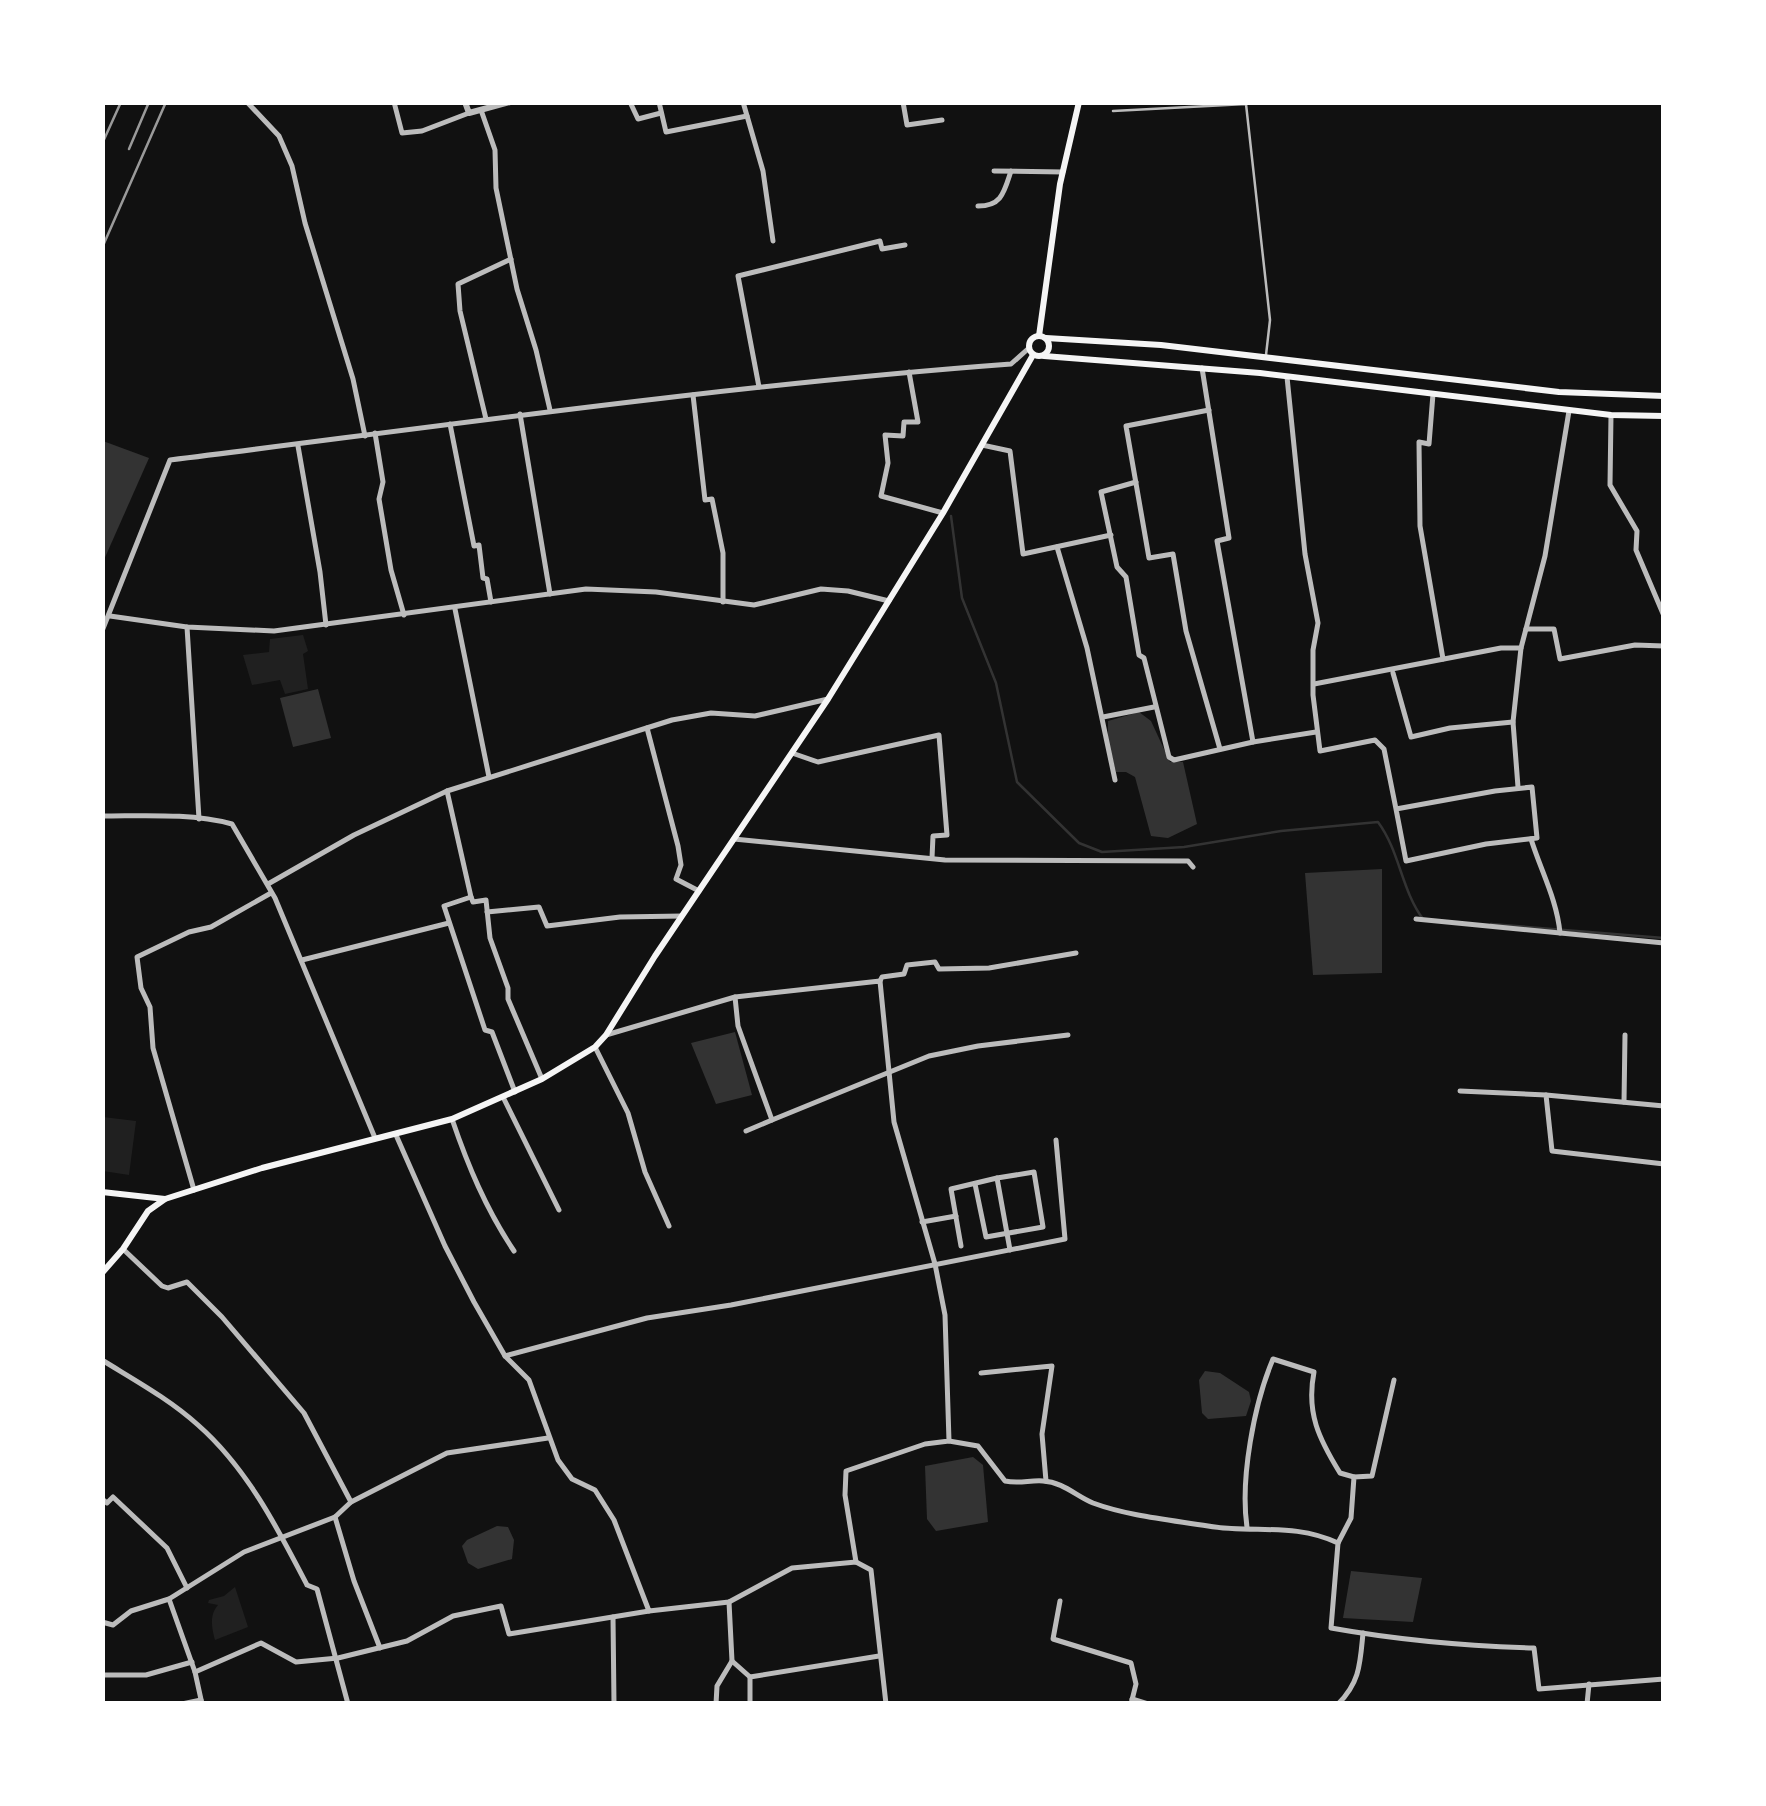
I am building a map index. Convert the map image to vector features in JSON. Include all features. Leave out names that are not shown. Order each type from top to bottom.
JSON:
[{"type":"main road","points":[[1044,356],[1050,348],[1043,337],[1062,172],[1079,102]]},
{"type":"main road","points":[[102,1273],[148,1211],[165,1199],[452,1119],[542,1079],[595,1047],[828,700],[943,512],[1031,352],[1031,340],[1043,337],[1162,345],[1559,392],[1664,396]]},
{"type":"main road","points":[[1031,352],[1569,411],[1664,416]]},
{"type":"main road","points":[[102,1192],[165,1199]]},
{"type":"street","points":[[248,102],[280,136],[292,166],[365,436]]},
{"type":"street","points":[[394,102],[402,133],[510,102]]},
{"type":"street","points":[[466,102],[469,113]]},
{"type":"street","points":[[630,102],[638,119],[661,113]]},
{"type":"street","points":[[659,102],[666,132],[747,116]]},
{"type":"street","points":[[742,102],[763,171],[773,242]]},
{"type":"street","points":[[903,102],[907,126],[942,120]]},
{"type":"street","points":[[482,110],[494,150],[496,188],[511,258],[550,410]]},
{"type":"street","points":[[994,171],[1062,172]]},
{"type":"street","points":[[978,206],[998,202],[1003,197],[1011,171]]},
{"type":"street","points":[[759,388],[738,276],[880,241],[882,249],[905,245]]},
{"type":"street","points":[[486,419],[460,311],[458,284],[511,258]]},
{"type":"street","points":[[102,631],[170,460],[550,410],[1011,364],[1031,352]]},
{"type":"street","points":[[1202,368],[1229,538],[1217,541],[1253,742]]},
{"type":"street","points":[[909,372],[918,422],[904,422],[903,436],[885,435],[888,463],[880,496],[943,512]]},
{"type":"street","points":[[1286,377],[1305,554],[1318,623],[1313,650],[1320,751],[1376,740],[1384,749],[1406,861],[1537,838],[1532,787],[1396,810]]},
{"type":"street","points":[[1432,394],[1430,444],[1419,442],[1420,526],[1443,659]]},
{"type":"street","points":[[693,395],[705,500],[712,499],[724,554],[723,603]]},
{"type":"street","points":[[1210,410],[1126,426],[1149,558],[1173,554],[1186,632],[1220,749]]},
{"type":"street","points":[[1518,787],[1513,722],[1521,648],[1545,556],[1569,411]]},
{"type":"street","points":[[520,414],[550,594]]},
{"type":"street","points":[[1612,415],[1610,485],[1637,530],[1636,550],[1664,616]]},
{"type":"street","points":[[450,424],[474,546],[480,546],[483,578],[487,579],[491,602]]},
{"type":"street","points":[[375,433],[388,554],[404,615]]},
{"type":"street","points":[[298,444],[326,625]]},
{"type":"street","points":[[979,445],[1010,450],[1024,554],[1110,534]]},
{"type":"street","points":[[1136,482],[1101,492],[1117,567],[1126,577],[1140,655],[1144,658],[1169,757],[1174,760],[1316,732]]},
{"type":"street","points":[[1058,547],[1087,648],[1115,780]]},
{"type":"street","points":[[109,616],[187,627],[274,631],[586,589],[656,592],[754,605],[820,589],[888,601]]},
{"type":"street","points":[[454,608],[489,777]]},
{"type":"street","points":[[187,627],[199,819]]},
{"type":"street","points":[[1526,629],[1554,629],[1560,659],[1635,645],[1664,646]]},
{"type":"street","points":[[1314,684],[1521,648]]},
{"type":"street","points":[[1393,673],[1411,737],[1450,728],[1513,722]]},
{"type":"street","points":[[268,884],[354,835],[447,791],[489,777],[647,727],[711,713],[755,716],[828,700]]},
{"type":"street","points":[[1102,718],[1154,706]]},
{"type":"street","points":[[647,727],[682,865],[676,878],[699,891]]},
{"type":"street","points":[[792,753],[818,762],[939,735],[947,835],[932,836],[932,858]]},
{"type":"street","points":[[447,791],[471,897],[473,902],[486,899],[492,943],[508,998],[542,1079]]},
{"type":"street","points":[[102,816],[232,824],[272,892],[376,1138]]},
{"type":"street","points":[[1531,838],[1550,894],[1558,906],[1560,933]]},
{"type":"street","points":[[734,839],[932,858],[1188,861],[1194,868]]},
{"type":"street","points":[[194,1190],[153,1048],[150,1007],[141,988],[137,957],[188,932],[211,927],[272,892]]},
{"type":"street","points":[[471,897],[444,906],[485,1030],[492,1032],[515,1092]]},
{"type":"street","points":[[487,912],[539,907],[546,926],[620,917],[682,916]]},
{"type":"street","points":[[1416,919],[1664,943]]},
{"type":"street","points":[[302,960],[448,923]]},
{"type":"street","points":[[949,1441],[945,1315],[936,1264],[894,1122],[880,981],[882,976],[904,974],[906,965],[936,962],[939,968],[989,968],[1076,953]]},
{"type":"street","points":[[606,1035],[736,997],[880,981]]},
{"type":"street","points":[[736,997],[738,1026],[772,1120]]},
{"type":"street","points":[[1624,1102],[1625,1034]]},
{"type":"street","points":[[746,1131],[929,1056],[1068,1035]]},
{"type":"street","points":[[595,1047],[628,1113],[644,1172],[669,1226]]},
{"type":"street","points":[[1460,1091],[1664,1106]]},
{"type":"street","points":[[1546,1095],[1552,1151],[1664,1164]]},
{"type":"street","points":[[502,1097],[559,1210]]},
{"type":"street","points":[[452,1119],[493,1220],[514,1251]]},
{"type":"street","points":[[396,1135],[444,1246],[506,1356],[529,1380],[564,1470],[572,1479],[595,1490],[614,1520],[649,1611]]},
{"type":"street","points":[[506,1356],[647,1318],[731,1306],[1065,1239],[1056,1140]]},
{"type":"street","points":[[961,1246],[951,1189],[996,1178],[1034,1172],[1043,1226],[985,1236],[975,1184]]},
{"type":"street","points":[[996,1178],[1010,1250]]},
{"type":"street","points":[[922,1222],[956,1216]]},
{"type":"street","points":[[123,1249],[162,1286],[187,1282],[222,1317],[304,1413],[351,1502]]},
{"type":"street","points":[[102,1360],[151,1388],[200,1427],[238,1469],[284,1536],[307,1584],[314,1585],[323,1602],[348,1704]]},
{"type":"street","points":[[1247,1527],[1244,1509],[1248,1462],[1265,1378],[1273,1360],[1314,1372],[1310,1401],[1322,1442],[1340,1473],[1354,1476],[1372,1476],[1394,1380]]},
{"type":"street","points":[[981,1373],[1052,1366],[1042,1434],[1046,1481]]},
{"type":"street","points":[[102,1622],[113,1625],[130,1611],[169,1599],[244,1552],[334,1517],[351,1502],[447,1453],[550,1438]]},
{"type":"street","points":[[856,1562],[845,1495],[846,1471],[925,1444],[949,1441],[978,1446],[1005,1482],[1046,1481],[1065,1486],[1093,1502],[1121,1509],[1214,1527],[1279,1528],[1318,1534],[1338,1543]]},
{"type":"street","points":[[1354,1476],[1352,1518],[1338,1543],[1331,1628],[1452,1646],[1534,1648],[1538,1688],[1664,1680]]},
{"type":"street","points":[[102,1498],[107,1502],[113,1498],[167,1548],[186,1588]]},
{"type":"street","points":[[334,1517],[380,1648]]},
{"type":"street","points":[[196,1672],[261,1643],[296,1662],[338,1658],[407,1641],[453,1616],[501,1606],[510,1634],[730,1602],[792,1568],[856,1562],[871,1570],[886,1704]]},
{"type":"street","points":[[169,1599],[196,1672],[201,1702],[182,1704]]},
{"type":"street","points":[[716,1704],[718,1686],[732,1661],[730,1602]]},
{"type":"street","points":[[1060,1602],[1053,1639],[1131,1663],[1136,1684],[1132,1701],[1148,1704]]},
{"type":"street","points":[[613,1617],[614,1704]]},
{"type":"street","points":[[1338,1704],[1352,1690],[1360,1666],[1363,1634]]},
{"type":"street","points":[[750,1678],[879,1656]]},
{"type":"street","points":[[732,1661],[750,1678],[750,1704]]},
{"type":"street","points":[[102,1675],[146,1675],[192,1662]]},
{"type":"street","points":[[1587,1704],[1589,1684]]},
{"type":"lane","points":[[1113,111],[1246,104],[1270,320],[1266,356]]},
{"type":"shaded area","points":[[102,441],[149,458],[103,562]]},
{"type":"shaded area","points":[[303,635],[308,651],[303,654],[308,689],[285,694],[280,680],[252,685],[243,655],[269,652],[270,639]]},
{"type":"shaded area","points":[[318,689],[331,738],[293,747],[280,698]]},
{"type":"shaded area","points":[[1139,712],[1151,721],[1170,762],[1183,762],[1197,824],[1168,838],[1151,836],[1135,777],[1116,772],[1108,740],[1108,721]]},
{"type":"shaded area","points":[[1382,869],[1382,973],[1313,975],[1305,873]]},
{"type":"shaded area","points":[[735,1032],[752,1095],[716,1104],[691,1043]]},
{"type":"shaded area","points":[[103,1117],[136,1121],[129,1175],[103,1171]]},
{"type":"shaded area","points":[[1205,1371],[1220,1373],[1249,1392],[1251,1401],[1246,1416],[1208,1419],[1202,1413],[1199,1380]]},
{"type":"shaded area","points":[[973,1457],[983,1465],[988,1522],[936,1531],[927,1519],[925,1466]]},
{"type":"shaded area","points":[[497,1526],[508,1527],[514,1540],[512,1559],[478,1569],[468,1563],[462,1546]]},
{"type":"shaded area","points":[[1351,1571],[1422,1578],[1413,1622],[1343,1618]]},
{"type":"shaded area","points":[[235,1587],[248,1627],[215,1640],[212,1617],[218,1605],[208,1603],[209,1600],[224,1596]]},
{"type":"waterway","points":[[951,516],[962,598],[996,683],[1017,782],[1079,843],[1102,852],[1184,847],[1281,831],[1378,822],[1423,919]]},
{"type":"waterway","points":[[1491,924],[1664,938]]},
{"type":"railway","points":[[102,144],[121,102]]},
{"type":"railway","points":[[129,149],[149,102]]},
{"type":"railway","points":[[102,248],[166,102]]}]
